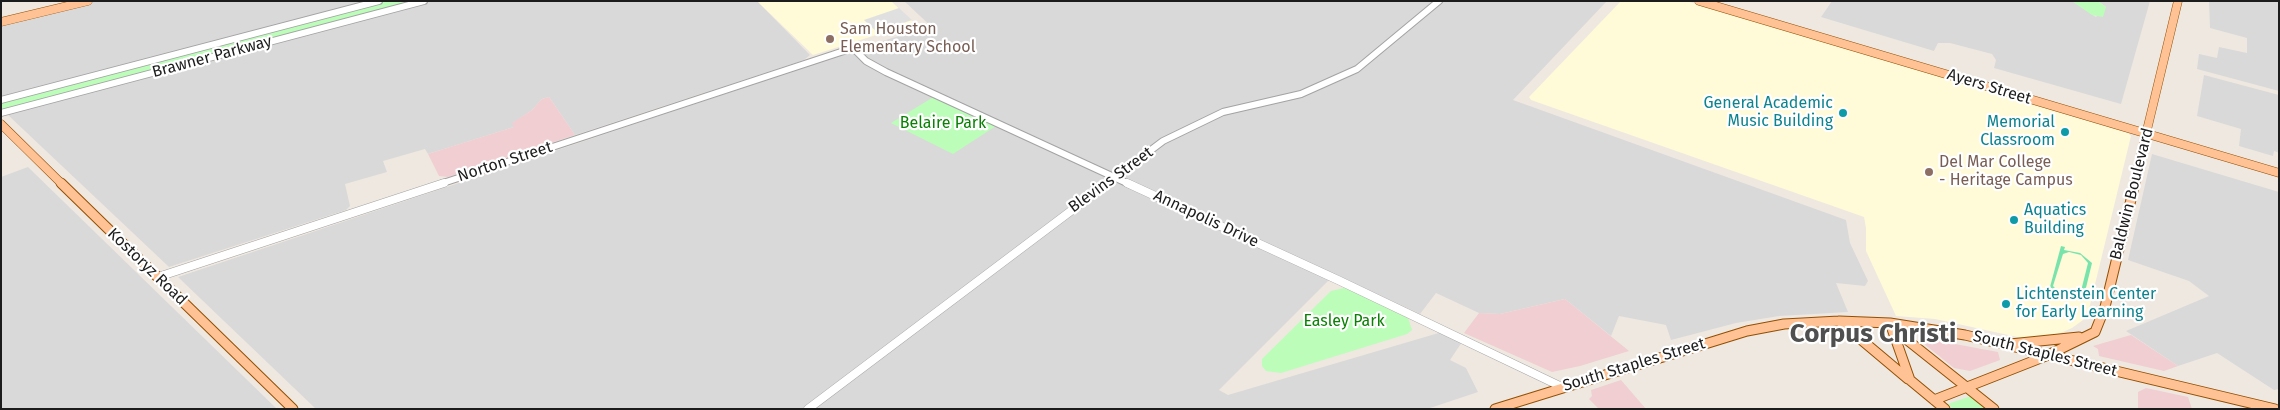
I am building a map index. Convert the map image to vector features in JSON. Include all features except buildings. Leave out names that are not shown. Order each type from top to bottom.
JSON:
[{"type":"main road","points":[[1,22],[88,1]]},
{"type":"main road","name":"Ayers Street","points":[[1699,1],[2279,173]]},
{"type":"main road","name":"Baldwin Boulevard","points":[[1934,400],[2046,356],[2095,332],[2105,307],[2178,1]]},
{"type":"main road","name":"Kostoryz Road","points":[[1,124],[293,409]]},
{"type":"main road","points":[[1839,321],[1944,409]]},
{"type":"main road","name":"South Staples Street","points":[[1495,409],[1748,331],[1784,324],[1839,321],[1890,323],[1965,335],[2046,356],[2275,409]]},
{"type":"main road","points":[[1890,323],[1899,354],[1910,380]]},
{"type":"main road","points":[[1890,323],[1906,339],[1994,409]]},
{"type":"main road","points":[[2003,344],[2087,336]]},
{"type":"street","name":"Brawner Parkway","points":[[1,100],[379,1]]},
{"type":"street","name":"Brawner Parkway","points":[[1,113],[424,1]]},
{"type":"street","name":"Blevins Street","points":[[808,409],[956,299],[1113,177],[1163,142],[1223,112],[1301,94],[1357,69],[1438,1]]},
{"type":"street","name":"Annapolis Drive","points":[[853,48],[866,61],[886,72],[1562,387]]},
{"type":"street","name":"Norton Street","points":[[158,277],[853,48]]},
{"type":"shaded area","points":[[97,1],[369,1],[1,98],[1,24]]},
{"type":"shaded area","points":[[431,1],[757,1],[810,55],[804,60],[575,135],[549,97],[542,99],[532,110],[513,123],[514,127],[428,154],[425,149],[383,161],[387,172],[345,184],[350,206],[346,210],[169,267],[8,115],[13,111]]},
{"type":"shaded area","name":"Sam Houston Elementary School","points":[[757,1],[891,1],[914,23],[813,55]]},
{"type":"shaded area","points":[[904,1],[1607,1],[1513,100],[1846,220],[1850,243],[1868,281],[1865,286],[1836,283],[1848,312],[1779,316],[1736,323],[1671,340],[1666,325],[1619,316],[1611,336],[1565,299],[1500,314],[1479,313],[1436,293],[1420,314],[1335,274],[1219,390],[1228,395],[1442,332],[1462,342],[1450,360],[1466,368],[1478,392],[1427,409],[316,409],[178,277],[892,38],[907,34],[923,34],[935,30]]},
{"type":"shaded area","name":"Del Mar College - Heritage Campus","points":[[1621,1],[1686,1],[2128,133],[2131,136],[2089,309],[2083,320],[2072,328],[2058,334],[2039,338],[2022,338],[1935,319],[1896,316],[1866,251],[1864,217],[1531,100],[1529,97]]},
{"type":"shaded area","points":[[1832,1],[2072,1],[2096,17],[2106,7],[2098,1],[2150,1],[2121,104],[1994,68],[1996,60],[1992,54],[1950,43],[1938,43],[1934,51],[1821,17]]},
{"type":"shaded area","points":[[2209,1],[2279,1],[2279,91],[2197,69],[2199,54],[2217,58],[2219,47],[2247,53],[2247,38],[2210,28]]},
{"type":"shaded area","points":[[899,8],[912,20],[877,32],[864,20]]},
{"type":"shaded area","points":[[2204,75],[2279,95],[2279,153],[2274,151],[2273,156],[2239,146],[2241,129],[2197,116]]},
{"type":"shaded area","points":[[549,97],[575,135],[448,177],[439,176],[428,154],[514,127],[512,123],[532,110],[542,99]]},
{"type":"shaded area","points":[[2152,154],[2279,192],[2279,389],[2274,390],[2217,353],[2178,366],[2126,331],[2209,296],[2189,281],[2128,260]]},
{"type":"shaded area","points":[[28,167],[277,409],[1,409],[1,177]]},
{"type":"shaded area","points":[[1565,299],[1629,351],[1580,366],[1552,372],[1464,333],[1479,313],[1500,314]]},
{"type":"shaded area","points":[[2131,335],[2178,366],[2164,371],[2099,356],[2098,349],[2093,346]]},
{"type":"shaded area","points":[[1928,339],[1998,352],[2000,360],[1970,371],[1954,368],[1923,343]]},
{"type":"shaded area","points":[[1621,380],[1646,409],[1599,409],[1589,399],[1592,396],[1591,390]]},
{"type":"shaded area","points":[[2146,388],[2188,397],[2192,409],[2138,409],[2138,392]]},
{"type":"green space","points":[[383,1],[419,1],[1,112],[1,101]]},
{"type":"green space","points":[[2072,1],[2098,1],[2106,7],[2103,17],[2092,15]]},
{"type":"green space","name":"Belaire Park","points":[[935,96],[996,126],[953,154],[891,123]]},
{"type":"green space","points":[[2061,246],[2065,247],[2064,250],[2080,253],[2092,263],[2084,296],[2081,299],[2063,298],[2050,287]],"holes":[[[2069,252],[2081,255],[2088,263],[2080,295],[2075,298],[2061,294],[2053,286],[2063,254]]]},
{"type":"green space","name":"Easley Park","points":[[1344,288],[1408,318],[1412,330],[1407,334],[1281,373],[1266,371],[1262,366],[1262,359],[1331,291]]},
{"type":"green space","points":[[1971,396],[1986,409],[1953,409],[1948,404]]},
{"type":"place","name":"Sam Houston Elementary School","points":[[830,39]]},
{"type":"place","name":"General Academic Music Building","points":[[1843,113]]},
{"type":"place","name":"Memorial Classroom","points":[[2065,132]]},
{"type":"place","name":"Del Mar College - Heritage Campus","points":[[1929,172]]},
{"type":"place","name":"Aquatics Building","points":[[2014,220]]},
{"type":"place","name":"Lichtenstein Center for Early Learning","points":[[2006,304]]},
{"type":"district","name":"Corpus Christi","points":[[1873,335]]}]
